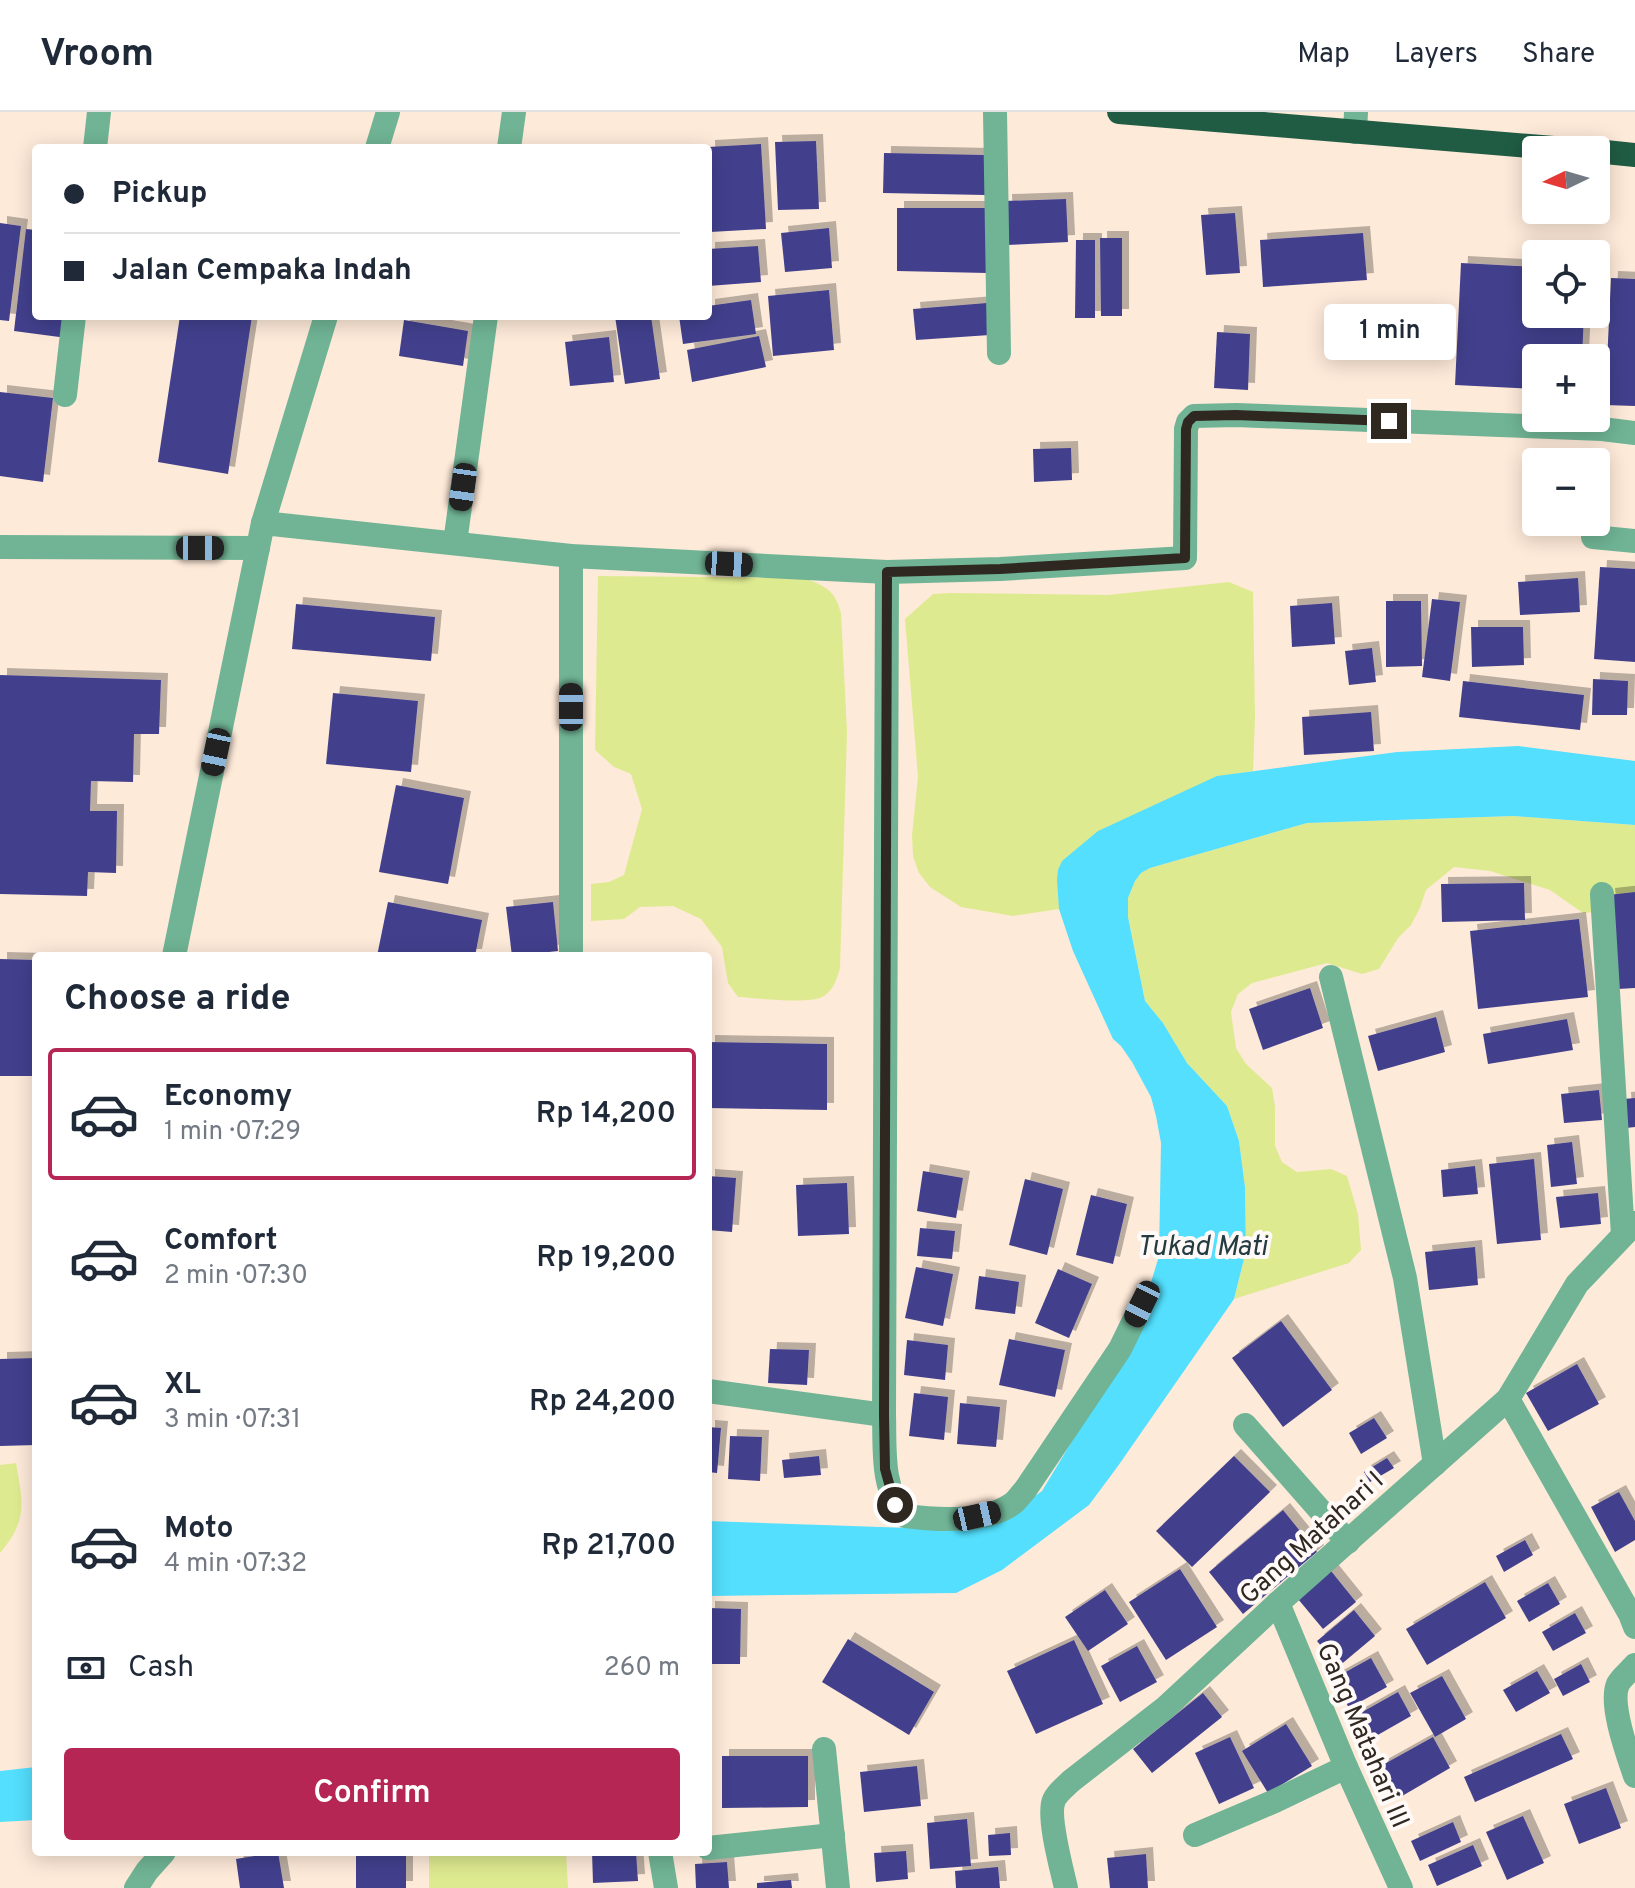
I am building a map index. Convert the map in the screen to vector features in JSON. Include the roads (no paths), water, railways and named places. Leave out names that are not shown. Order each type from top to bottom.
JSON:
[{"type":"highway","points":[[1119,112],[1356,122],[1522,143]]},
{"type":"highway","points":[[1610,152],[1635,155]]},
{"type":"street","points":[[95,144],[99,112]]},
{"type":"street","points":[[378,144],[388,112]]},
{"type":"street","points":[[510,144],[514,112]]},
{"type":"street","points":[[995,112],[999,353]]},
{"type":"street","points":[[65,395],[74,320]]},
{"type":"street","points":[[175,952],[263,523],[325,320]]},
{"type":"street","points":[[455,543],[485,320]]},
{"type":"street","points":[[263,523],[571,556],[887,572],[1185,558],[1186,429],[1194,416],[1459,423],[1635,433]]},
{"type":"street","points":[[1593,537],[1635,541]]},
{"type":"street","points":[[0,547],[258,548]]},
{"type":"street","points":[[571,556],[571,952]]},
{"type":"street","points":[[887,572],[884,1415],[885,1469],[895,1505],[905,1516],[937,1520],[977,1516],[1013,1504],[1120,1349],[1142,1304]]},
{"type":"street","points":[[1602,894],[1629,1229]]},
{"type":"street","points":[[1331,977],[1405,1278],[1435,1464]]},
{"type":"street","name":"Gang Matahari I","points":[[1066,1888],[1052,1814],[1055,1798],[1071,1781],[1165,1708],[1508,1399],[1577,1284],[1629,1229]]},
{"type":"street","points":[[712,1392],[884,1415]]},
{"type":"street","points":[[1508,1399],[1635,1627]]},
{"type":"street","points":[[1245,1425],[1348,1542]]},
{"type":"street","name":"Gang Matahari III","points":[[1278,1603],[1346,1767],[1401,1888]]},
{"type":"street","points":[[1635,1665],[1618,1685],[1615,1698],[1624,1744],[1635,1776]]},
{"type":"street","points":[[824,1749],[838,1888]]},
{"type":"street","points":[[1195,1835],[1346,1767]]},
{"type":"street","points":[[712,1848],[833,1835]]},
{"type":"street","points":[[136,1888],[160,1856]]},
{"type":"street","points":[[661,1856],[666,1888]]},
{"type":"water","name":"Tukad Mati","points":[[1518,746],[1635,761],[1635,825],[1514,816],[1307,823],[1141,873],[1128,898],[1128,917],[1145,1001],[1163,1023],[1187,1063],[1227,1106],[1239,1141],[1245,1187],[1246,1251],[1234,1299],[1089,1505],[1002,1570],[956,1593],[712,1596],[712,1521],[937,1529],[1020,1507],[1042,1491],[1121,1360],[1138,1325],[1159,1256],[1161,1143],[1151,1097],[1132,1062],[1113,1039],[1073,951],[1059,909],[1057,880],[1062,861],[1098,831],[1217,776],[1397,752]]},
{"type":"water","points":[[32,1767],[32,1820],[0,1822],[0,1771]]}]
